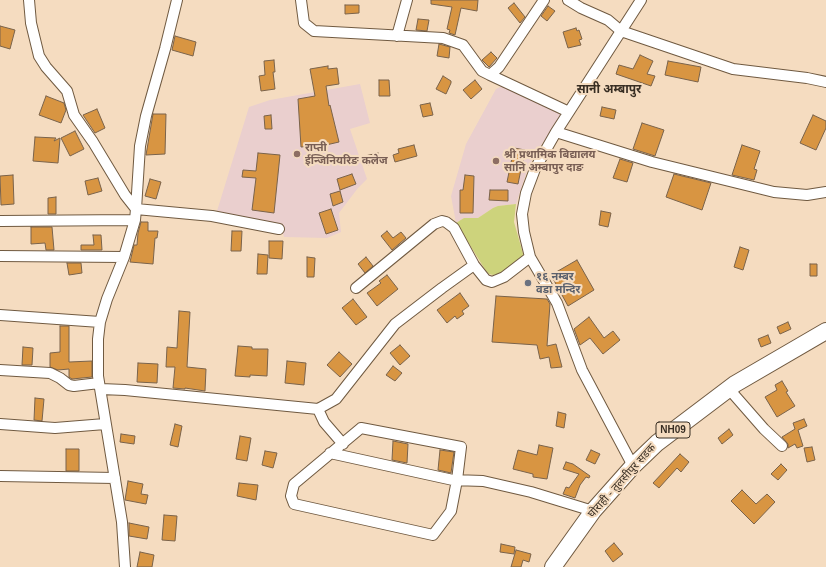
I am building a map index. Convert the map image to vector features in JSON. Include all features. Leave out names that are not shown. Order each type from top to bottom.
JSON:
[{"type":"main road","name":"घोराही - तुलसीपुर सडक","points":[[553,567],[593,511],[633,466],[657,443],[729,389],[826,331]]},
{"type":"street","points":[[29,0],[31,23],[39,56],[46,67],[67,91],[74,115],[93,142],[136,215]]},
{"type":"street","points":[[125,567],[122,522],[101,402],[98,376],[100,322],[107,299],[124,257],[136,215],[140,146],[146,116],[177,0]]},
{"type":"street","points":[[301,0],[304,23],[314,31],[443,38],[463,45],[482,71],[569,112]]},
{"type":"street","points":[[398,36],[406,0]]},
{"type":"street","points":[[490,75],[499,67],[544,0]]},
{"type":"street","points":[[568,0],[582,4],[608,20],[621,31],[733,69],[807,78],[826,82]]},
{"type":"street","points":[[633,466],[582,370],[557,303],[530,257],[524,232],[522,214],[526,193],[535,169],[556,132],[641,0]]},
{"type":"street","points":[[556,132],[652,162],[774,192],[807,195],[826,192]]},
{"type":"street","points":[[0,220],[136,215],[212,216],[280,228]]},
{"type":"street","points":[[356,288],[434,224],[442,221],[454,228],[474,265],[486,280],[492,282],[504,277],[530,257]]},
{"type":"street","points":[[0,256],[124,257]]},
{"type":"street","points":[[0,370],[50,373],[69,385],[74,386],[100,386],[125,390],[318,409],[336,400],[396,324],[474,265]]},
{"type":"street","points":[[0,315],[100,322]]},
{"type":"street","points":[[729,389],[764,429],[782,446]]},
{"type":"street","points":[[318,409],[324,422],[343,444]]},
{"type":"street","points":[[0,424],[55,428],[105,424]]},
{"type":"street","points":[[362,428],[461,447],[451,511],[433,535],[294,504],[291,496],[294,484],[320,464],[330,453],[362,428]]},
{"type":"street","points":[[330,453],[457,480],[490,482],[531,492],[593,511]]},
{"type":"street","points":[[0,476],[115,478]]},
{"type":"shaded area","name":"राप्ती ईन्जिनियरिङ कलेज","points":[[360,84],[370,123],[350,129],[367,179],[358,188],[339,213],[341,232],[327,238],[284,237],[281,226],[217,211],[249,107],[270,100]]},
{"type":"shaded area","name":"श्री प्रथामिक बिद्यालय सानि अम्बापुर दाङ","points":[[502,86],[562,115],[535,154],[528,168],[516,204],[498,206],[478,218],[464,218],[456,223],[451,196],[466,144],[496,89]]},
{"type":"green space","points":[[516,204],[514,222],[524,257],[501,273],[493,275],[489,274],[456,223],[464,218],[478,218],[498,206]]},
{"type":"building","points":[[431,0],[478,0],[477,11],[461,8],[455,35],[449,33],[450,30],[447,29],[452,7],[431,4]]},
{"type":"building","points":[[514,3],[525,17],[520,23],[508,8]]},
{"type":"building","points":[[345,5],[359,5],[359,13],[345,14]]},
{"type":"building","points":[[548,6],[555,11],[547,21],[541,16]]},
{"type":"building","points":[[418,19],[429,20],[427,31],[416,30]]},
{"type":"building","points":[[0,26],[15,30],[10,49],[0,46]]},
{"type":"building","points":[[576,28],[577,31],[579,30],[582,39],[579,40],[581,45],[568,48],[563,32]]},
{"type":"building","points":[[175,36],[196,42],[193,56],[172,50]]},
{"type":"building","points":[[439,44],[450,47],[449,58],[437,56]]},
{"type":"building","points":[[491,52],[497,58],[489,67],[482,60]]},
{"type":"building","points":[[640,55],[653,61],[647,74],[655,76],[651,86],[616,74],[619,65],[633,69]]},
{"type":"building","points":[[274,60],[275,72],[273,72],[275,89],[261,91],[259,76],[265,75],[264,61]]},
{"type":"building","points":[[668,61],[701,67],[698,82],[665,75]]},
{"type":"building","points":[[328,66],[328,69],[337,68],[339,84],[326,86],[329,106],[330,105],[339,142],[326,145],[301,147],[298,99],[315,96],[310,69]]},
{"type":"building","points":[[443,76],[451,81],[446,94],[436,89]]},
{"type":"building","points":[[379,80],[389,80],[390,96],[379,96]]},
{"type":"building","points":[[475,80],[482,89],[471,99],[463,90]]},
{"type":"building","points":[[46,96],[64,103],[66,110],[61,123],[39,115]]},
{"type":"building","points":[[430,103],[433,115],[423,117],[420,105]]},
{"type":"building","points":[[602,107],[616,110],[614,119],[600,116]]},
{"type":"building","points":[[97,109],[105,128],[95,133],[83,115]]},
{"type":"building","points":[[153,114],[166,114],[165,154],[146,155]]},
{"type":"building","points":[[271,115],[272,129],[265,129],[264,116]]},
{"type":"building","points":[[813,115],[826,121],[826,128],[816,150],[800,143]]},
{"type":"building","points":[[642,123],[664,130],[655,156],[633,149]]},
{"type":"building","points":[[75,131],[84,149],[70,156],[61,138]]},
{"type":"building","points":[[35,137],[56,138],[54,141],[60,138],[58,163],[33,161]]},
{"type":"building","points":[[414,145],[417,156],[395,162],[393,155],[399,153],[398,149]]},
{"type":"building","points":[[742,145],[760,151],[754,169],[757,170],[754,180],[732,175]]},
{"type":"building","points":[[514,148],[525,150],[518,184],[507,182]]},
{"type":"building","points":[[258,153],[280,155],[274,213],[252,210],[256,178],[242,177],[243,170],[256,171]]},
{"type":"building","points":[[378,153],[380,161],[368,165],[365,156]]},
{"type":"building","points":[[620,159],[633,163],[627,182],[613,178]]},
{"type":"building","points":[[352,174],[356,184],[340,190],[337,179]]},
{"type":"building","points":[[674,174],[711,183],[702,210],[666,197]]},
{"type":"building","points":[[13,175],[14,204],[1,205],[0,176]]},
{"type":"building","points":[[465,175],[474,176],[473,213],[460,213],[460,190],[463,190]]},
{"type":"building","points":[[98,178],[102,191],[88,195],[85,181]]},
{"type":"building","points":[[150,179],[161,182],[156,199],[145,196]]},
{"type":"building","points":[[490,190],[508,190],[508,201],[489,200]]},
{"type":"building","points":[[340,191],[343,202],[333,206],[330,194]]},
{"type":"building","points":[[56,197],[56,214],[48,214],[48,198]]},
{"type":"building","points":[[331,209],[338,230],[326,234],[319,213]]},
{"type":"building","points":[[601,211],[611,213],[608,227],[599,225]]},
{"type":"building","points":[[141,222],[148,222],[148,231],[158,231],[157,238],[155,238],[153,264],[130,262],[134,245],[137,245]]},
{"type":"building","points":[[31,227],[52,227],[54,250],[46,250],[45,243],[31,244]]},
{"type":"building","points":[[232,231],[242,231],[241,251],[231,251]]},
{"type":"building","points":[[387,231],[393,238],[401,232],[406,238],[392,250],[381,236]]},
{"type":"building","points":[[93,235],[101,235],[102,250],[81,250],[81,245],[94,245]]},
{"type":"building","points":[[269,241],[283,241],[282,259],[269,258]]},
{"type":"building","points":[[740,247],[749,250],[743,270],[734,267]]},
{"type":"building","points":[[258,254],[268,255],[267,274],[257,274]]},
{"type":"building","points":[[307,257],[315,258],[314,277],[307,277]]},
{"type":"building","points":[[366,257],[373,266],[365,273],[358,264]]},
{"type":"building","points":[[577,260],[594,290],[568,306],[551,275]]},
{"type":"building","points":[[67,263],[81,263],[82,273],[69,275]]},
{"type":"building","points":[[810,264],[817,264],[817,276],[810,276]]},
{"type":"building","points":[[387,275],[398,289],[377,306],[367,293],[381,283],[379,281]]},
{"type":"building","points":[[460,293],[469,306],[462,311],[464,314],[457,319],[455,316],[447,323],[437,310]]},
{"type":"building","points":[[496,296],[547,299],[550,304],[547,346],[556,344],[562,367],[551,368],[549,357],[540,359],[537,345],[492,342]]},
{"type":"building","points":[[353,299],[367,317],[356,325],[342,308]]},
{"type":"building","points":[[179,311],[190,312],[187,367],[206,369],[205,391],[173,388],[175,367],[166,367],[167,347],[177,348]]},
{"type":"building","points":[[589,317],[604,338],[613,331],[620,340],[603,354],[590,338],[580,345],[574,329]]},
{"type":"building","points":[[788,322],[791,329],[780,334],[777,327]]},
{"type":"building","points":[[60,326],[69,326],[69,362],[92,361],[92,377],[72,379],[69,377],[69,369],[58,370],[50,367],[50,353],[60,352]]},
{"type":"building","points":[[768,335],[771,343],[761,347],[758,339]]},
{"type":"building","points":[[400,345],[410,356],[400,365],[390,353]]},
{"type":"building","points":[[238,346],[252,347],[252,349],[268,349],[267,376],[235,376]]},
{"type":"building","points":[[23,347],[33,348],[32,365],[22,365]]},
{"type":"building","points":[[339,352],[352,364],[340,377],[327,365]]},
{"type":"building","points":[[287,361],[306,363],[304,385],[285,383]]},
{"type":"building","points":[[138,363],[158,364],[157,383],[137,382]]},
{"type":"building","points":[[393,366],[402,373],[395,381],[386,375]]},
{"type":"building","points":[[782,381],[788,391],[786,392],[795,406],[777,417],[765,397],[777,390],[775,385]]},
{"type":"building","points":[[35,398],[44,399],[42,421],[34,420]]},
{"type":"building","points":[[558,412],[566,414],[564,428],[556,426]]},
{"type":"building","points":[[804,419],[807,426],[798,430],[803,446],[797,448],[795,444],[788,448],[788,444],[782,437],[795,429],[793,423]]},
{"type":"building","points":[[175,424],[182,426],[178,447],[170,445]]},
{"type":"building","points":[[729,429],[733,435],[722,444],[718,438]]},
{"type":"building","points":[[121,434],[135,436],[134,444],[120,442]]},
{"type":"building","points":[[240,436],[251,438],[247,461],[236,459]]},
{"type":"building","points":[[393,441],[408,444],[407,463],[392,460]]},
{"type":"building","points":[[539,445],[553,448],[547,479],[533,477],[533,474],[513,469],[518,450],[537,455]]},
{"type":"building","points":[[812,447],[815,460],[807,462],[804,448]]},
{"type":"building","points":[[66,449],[79,449],[79,471],[66,471]]},
{"type":"building","points":[[440,450],[454,452],[451,473],[438,470]]},
{"type":"building","points":[[591,450],[600,454],[595,464],[586,460]]},
{"type":"building","points":[[265,451],[277,453],[273,468],[262,465]]},
{"type":"building","points":[[680,454],[689,462],[681,472],[677,468],[659,488],[653,483]]},
{"type":"building","points":[[566,462],[573,464],[590,476],[589,478],[586,477],[580,485],[575,498],[563,494],[566,487],[569,488],[579,474],[563,469]]},
{"type":"building","points":[[781,464],[787,470],[778,480],[771,474]]},
{"type":"building","points":[[128,481],[143,484],[141,494],[148,495],[146,504],[125,500]]},
{"type":"building","points":[[239,483],[258,485],[256,500],[237,496]]},
{"type":"building","points":[[742,490],[756,504],[767,494],[775,502],[754,524],[731,501]]},
{"type":"building","points":[[164,515],[177,516],[175,541],[162,540]]},
{"type":"building","points":[[129,523],[149,527],[147,539],[129,536]]},
{"type":"building","points":[[614,543],[623,554],[613,562],[605,551]]},
{"type":"building","points":[[501,544],[515,547],[514,554],[500,552]]},
{"type":"building","points":[[516,550],[531,554],[529,562],[523,560],[521,567],[511,567]]},
{"type":"building","points":[[140,552],[154,555],[152,567],[137,567]]},
{"type":"place","name":"राप्ती ईन्जिनियरिङ कलेज","points":[[297,154]]},
{"type":"place","name":"श्री प्रथामिक बिद्यालय सानि अम्बापुर दाङ","points":[[496,161]]},
{"type":"place","name":"१६ नम्बर वडा मन्दिर","points":[[528,283]]},
{"type":"district","name":"सानी अम्बापुर","points":[[609,90]]}]
